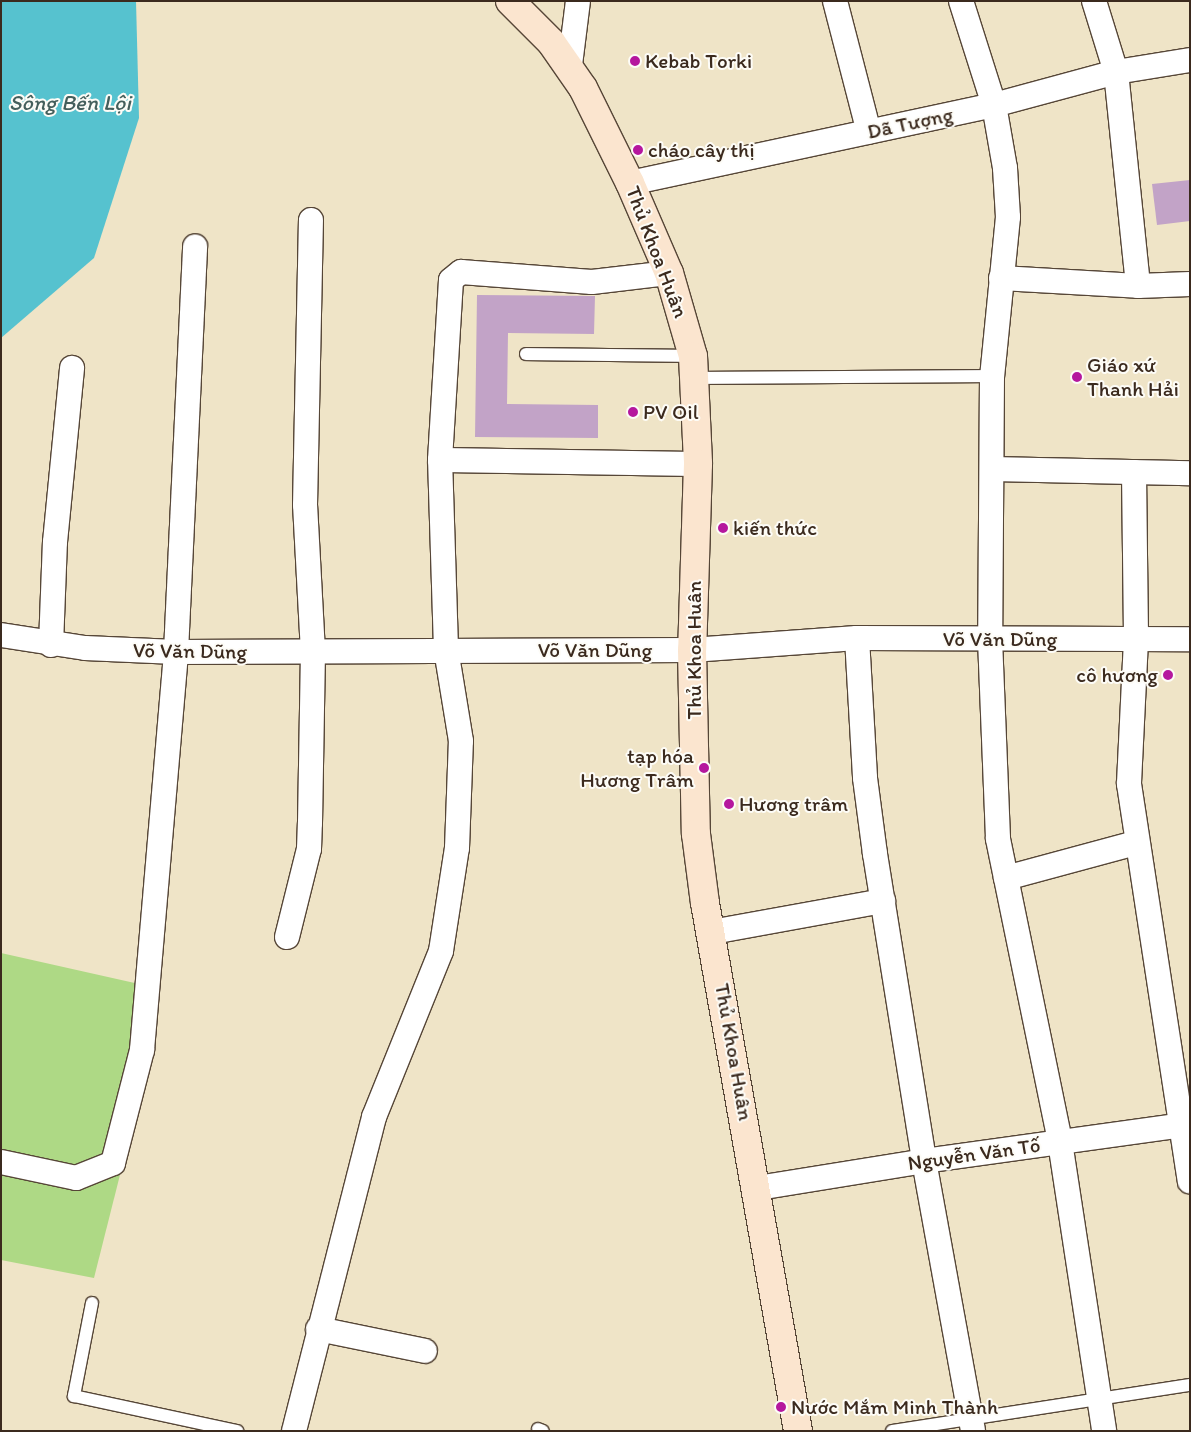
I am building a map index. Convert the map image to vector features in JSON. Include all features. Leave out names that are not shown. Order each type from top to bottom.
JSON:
[{"type":"main road","name":"Thủ Khoa Huân","points":[[510,1],[570,65],[630,183],[669,273],[695,367],[698,464],[692,650],[696,834],[798,1431]]},
{"type":"street","points":[[570,65],[578,1]]},
{"type":"street","points":[[835,1],[868,132]]},
{"type":"street","points":[[961,1],[994,105],[1005,168],[1008,217],[992,376],[990,639],[994,785],[998,839],[1060,1142],[1101,1397],[1104,1431]]},
{"type":"street","points":[[1094,1],[1116,72],[1138,286]]},
{"type":"street","name":"Dã Tượng","points":[[630,183],[994,105],[1116,72],[1190,60]]},
{"type":"street","points":[[287,937],[309,849],[313,652],[304,505],[311,220]]},
{"type":"street","points":[[1,1162],[76,1178],[113,1163],[142,1050],[176,652],[196,246]]},
{"type":"street","points":[[294,1431],[318,1329],[374,1117],[441,951],[457,848],[461,742],[446,649],[440,460],[453,276],[461,272],[592,282],[669,273]]},
{"type":"street","points":[[1001,278],[1138,286],[1190,284]]},
{"type":"street","points":[[51,645],[55,542],[72,368]]},
{"type":"street","points":[[440,460],[698,464]]},
{"type":"street","points":[[992,469],[1190,473]]},
{"type":"street","points":[[1134,472],[1136,640],[1129,784],[1136,844],[1186,1125],[1190,1181]]},
{"type":"street","name":"Võ Văn Dũng","points":[[1,634],[51,645],[176,652],[313,652],[446,649],[692,650],[857,638],[1190,639]]},
{"type":"street","points":[[857,638],[865,778],[924,1161],[972,1424]]},
{"type":"street","points":[[1006,878],[1136,844]]},
{"type":"street","points":[[712,932],[883,901]]},
{"type":"street","name":"Nguyễn Văn Tố","points":[[758,1188],[924,1161],[1186,1125]]},
{"type":"street","points":[[318,1329],[425,1351]]},
{"type":"lane","points":[[526,354],[695,367],[992,376]]},
{"type":"lane","points":[[92,1303],[74,1396],[237,1431]]},
{"type":"lane","points":[[892,1431],[972,1424],[1101,1397],[1190,1385]]},
{"type":"green space","points":[[1,953],[148,986],[125,1155],[94,1278],[1,1260]]},
{"type":"water","name":"Sông Bến Lội","points":[[1,1],[136,1],[139,118],[94,258],[1,338]]},
{"type":"building","points":[[1190,180],[1190,221],[1157,225],[1152,184]]},
{"type":"building","points":[[477,295],[595,296],[594,334],[508,333],[507,404],[598,405],[598,438],[475,437]]},
{"type":"place","name":"Kebab Torki","points":[[635,61]]},
{"type":"place","name":"cháo cây thị","points":[[638,150]]},
{"type":"place","name":"Giáo xứ Thanh Hải","points":[[1077,377]]},
{"type":"place","name":"PV Oil","points":[[633,412]]},
{"type":"place","name":"kiến thức","points":[[723,528]]},
{"type":"place","name":"cô hương","points":[[1168,675]]},
{"type":"place","name":"tạp hóa Hương Trâm","points":[[704,768]]},
{"type":"place","name":"Hương trâm","points":[[729,804]]},
{"type":"place","name":"Nước Mắm Minh Thành","points":[[781,1407]]}]
